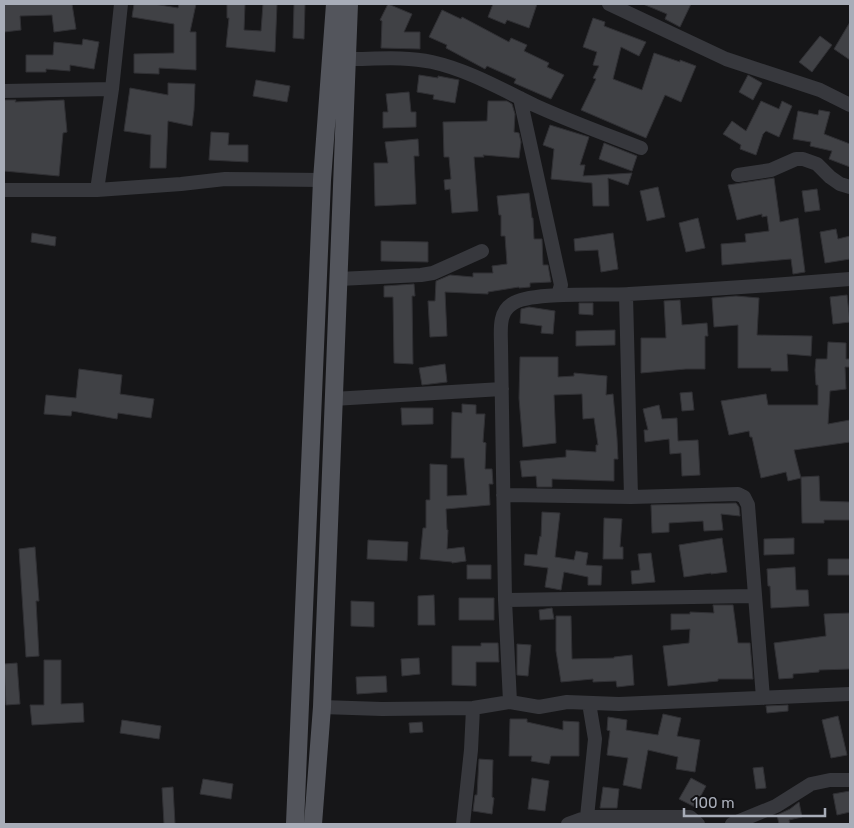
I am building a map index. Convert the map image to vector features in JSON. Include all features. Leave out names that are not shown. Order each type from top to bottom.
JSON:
[{"type":"main road","points":[[295,824],[322,180],[335,4]]},
{"type":"main road","points":[[313,824],[322,707],[349,4]]},
{"type":"street","points":[[97,190],[112,89],[121,4]]},
{"type":"street","points":[[608,4],[726,59],[820,90],[850,105]]},
{"type":"street","points":[[348,59],[401,59],[431,62],[454,68],[569,120],[641,148]]},
{"type":"street","points":[[4,91],[112,89]]},
{"type":"street","points":[[520,98],[561,286],[558,295]]},
{"type":"street","points":[[738,175],[771,170],[796,159],[802,159],[817,164],[840,184],[850,187]]},
{"type":"street","points":[[4,190],[97,190],[225,179],[322,180]]},
{"type":"street","points":[[338,279],[433,273],[482,251]]},
{"type":"street","points":[[510,702],[504,600],[502,319],[504,311],[513,303],[521,300],[558,295],[626,295],[850,280]]},
{"type":"street","points":[[626,295],[631,497]]},
{"type":"street","points":[[333,399],[502,389]]},
{"type":"street","points":[[503,495],[631,497],[738,494],[744,497],[748,505],[763,698]]},
{"type":"street","points":[[504,600],[754,596]]},
{"type":"street","points":[[322,707],[382,709],[473,708],[510,702],[539,708],[567,702],[618,704],[850,694]]},
{"type":"street","points":[[587,817],[595,740],[589,703]]},
{"type":"street","points":[[463,824],[471,750],[473,708]]},
{"type":"street","points":[[732,824],[776,806],[811,784],[830,780],[850,780]]},
{"type":"street","points":[[568,824],[587,817],[690,817],[698,824]]},
{"type":"building","points":[[4,4],[72,4],[76,29],[54,32],[52,15],[20,16],[21,30],[4,32]]},
{"type":"building","points":[[134,4],[154,4],[178,8],[179,4],[196,4],[190,32],[196,32],[196,70],[159,68],[159,74],[134,73],[134,54],[174,53],[174,24],[132,17]]},
{"type":"building","points":[[227,4],[245,4],[244,30],[261,31],[263,4],[277,4],[275,52],[226,47],[229,18],[227,18]]},
{"type":"building","points":[[294,4],[305,4],[304,39],[293,38]]},
{"type":"building","points":[[388,4],[412,14],[404,32],[420,32],[420,49],[381,48],[382,21],[380,20]]},
{"type":"building","points":[[493,4],[537,4],[529,28],[507,20],[505,24],[488,17]]},
{"type":"building","points":[[643,4],[691,4],[680,27],[665,19],[667,14]]},
{"type":"building","points":[[442,10],[461,19],[462,17],[509,42],[511,38],[527,45],[524,51],[549,63],[547,67],[564,75],[551,99],[514,83],[516,79],[487,66],[485,69],[446,48],[447,45],[429,37]]},
{"type":"building","points":[[593,18],[605,22],[604,26],[646,42],[639,56],[621,47],[613,79],[642,90],[654,53],[696,66],[681,102],[665,95],[646,138],[581,110],[596,79],[593,78],[599,66],[593,65],[597,52],[583,47]]},
{"type":"building","points":[[850,22],[850,60],[834,49]]},
{"type":"building","points":[[820,36],[832,45],[812,72],[799,62]]},
{"type":"building","points":[[83,39],[99,42],[94,69],[70,65],[70,71],[46,69],[46,72],[26,72],[26,55],[53,55],[54,42],[82,45]]},
{"type":"building","points":[[419,75],[459,80],[455,103],[433,99],[434,95],[417,92]]},
{"type":"building","points":[[748,75],[762,83],[753,100],[739,92]]},
{"type":"building","points":[[256,80],[290,86],[287,102],[253,96]]},
{"type":"building","points":[[168,83],[195,84],[192,126],[168,121],[166,168],[150,168],[151,135],[124,131],[130,88],[168,95]]},
{"type":"building","points":[[409,92],[411,112],[416,112],[416,127],[383,128],[383,112],[388,112],[386,94]]},
{"type":"building","points":[[4,100],[16,100],[15,102],[64,100],[67,132],[63,133],[59,176],[4,171]]},
{"type":"building","points":[[488,101],[507,101],[512,104],[515,114],[514,132],[519,133],[521,142],[519,158],[483,155],[484,157],[474,157],[478,211],[452,213],[450,189],[445,190],[444,180],[451,179],[449,157],[444,157],[443,122],[487,121]]},
{"type":"building","points":[[761,101],[779,109],[782,101],[792,106],[779,137],[766,131],[763,134],[756,155],[740,149],[741,145],[723,134],[732,121],[746,131]]},
{"type":"building","points":[[819,110],[830,112],[824,134],[850,144],[850,167],[829,159],[832,151],[810,146],[811,142],[793,139],[798,111],[818,115]]},
{"type":"building","points":[[550,125],[589,137],[580,165],[585,165],[583,176],[632,173],[628,185],[608,178],[609,206],[593,206],[592,183],[551,179],[554,149],[543,145]]},
{"type":"building","points":[[211,132],[229,133],[228,145],[248,145],[248,162],[209,160]]},
{"type":"building","points":[[418,139],[419,156],[414,156],[416,204],[375,206],[374,163],[388,163],[385,142]]},
{"type":"building","points":[[604,143],[637,156],[632,171],[599,159]]},
{"type":"building","points":[[774,178],[780,222],[798,218],[805,272],[793,274],[791,259],[722,265],[721,244],[746,242],[745,234],[769,231],[767,216],[762,217],[762,214],[737,220],[728,185]]},
{"type":"building","points":[[658,187],[665,217],[647,221],[640,191]]},
{"type":"building","points":[[817,189],[820,210],[805,212],[802,191]]},
{"type":"building","points":[[529,193],[534,239],[542,239],[543,265],[548,265],[551,282],[530,283],[530,287],[488,292],[488,294],[445,292],[447,336],[430,337],[428,301],[435,301],[436,281],[450,275],[473,277],[473,273],[493,273],[492,266],[507,264],[505,236],[501,236],[501,215],[499,215],[497,196]]},
{"type":"building","points":[[698,218],[705,248],[686,252],[679,223]]},
{"type":"building","points":[[836,229],[838,239],[850,236],[850,259],[825,263],[820,232]]},
{"type":"building","points":[[32,233],[56,237],[55,246],[31,242]]},
{"type":"building","points":[[613,233],[618,269],[601,272],[598,250],[575,251],[574,239]]},
{"type":"building","points":[[381,241],[428,242],[428,262],[381,261]]},
{"type":"building","points":[[414,284],[415,296],[412,296],[413,364],[394,363],[393,297],[384,297],[384,286]]},
{"type":"building","points":[[847,295],[850,322],[833,324],[830,297]]},
{"type":"building","points":[[736,296],[759,298],[757,335],[812,336],[811,356],[787,354],[788,371],[771,371],[771,368],[738,368],[738,325],[714,327],[712,298]]},
{"type":"building","points":[[680,300],[682,325],[707,323],[708,336],[705,336],[705,369],[641,373],[641,338],[666,338],[664,301]]},
{"type":"building","points":[[579,303],[593,303],[593,315],[579,314]]},
{"type":"building","points":[[529,307],[555,311],[553,334],[541,333],[542,326],[520,323],[521,309]]},
{"type":"building","points":[[615,330],[615,345],[576,346],[576,331]]},
{"type":"building","points":[[828,342],[846,343],[846,359],[850,359],[850,367],[845,367],[846,389],[830,391],[828,424],[850,420],[850,442],[794,450],[801,478],[788,481],[786,472],[761,478],[749,431],[729,435],[721,401],[766,394],[768,405],[818,405],[816,359],[827,359]]},
{"type":"building","points":[[520,357],[558,357],[558,377],[574,376],[574,373],[607,376],[606,395],[613,394],[617,438],[618,459],[614,459],[614,481],[552,479],[552,487],[537,487],[536,476],[522,477],[520,461],[566,457],[566,450],[596,452],[596,445],[598,445],[594,418],[583,419],[582,394],[554,395],[556,443],[523,447],[519,398]]},
{"type":"building","points":[[445,364],[447,382],[422,385],[419,368]]},
{"type":"building","points":[[79,369],[122,375],[120,394],[154,399],[151,418],[118,413],[117,419],[72,411],[71,416],[44,414],[46,395],[76,398]]},
{"type":"building","points":[[692,392],[694,410],[682,411],[680,393]]},
{"type":"building","points":[[462,404],[476,405],[476,414],[485,414],[483,442],[486,443],[485,469],[492,469],[493,484],[489,484],[490,505],[446,509],[447,549],[464,547],[466,561],[452,563],[420,559],[423,528],[426,528],[426,500],[430,500],[430,464],[447,465],[447,496],[467,495],[464,458],[451,458],[452,412],[462,413]]},
{"type":"building","points":[[659,405],[662,419],[677,418],[678,441],[698,440],[700,475],[682,476],[681,453],[670,454],[669,439],[645,442],[644,430],[648,430],[643,409]]},
{"type":"building","points":[[401,408],[433,408],[433,424],[402,425]]},
{"type":"building","points":[[819,476],[820,501],[850,502],[850,520],[824,520],[824,523],[802,523],[801,477]]},
{"type":"building","points":[[736,503],[739,507],[740,516],[721,514],[723,530],[704,531],[703,521],[669,523],[669,532],[652,533],[651,505]]},
{"type":"building","points":[[542,512],[560,513],[555,557],[574,560],[576,551],[588,553],[586,565],[602,566],[601,585],[588,585],[588,577],[564,572],[561,590],[545,587],[548,568],[524,565],[525,554],[537,555],[541,537]]},
{"type":"building","points":[[604,518],[622,519],[620,547],[623,547],[623,559],[603,559]]},
{"type":"building","points":[[722,538],[727,572],[684,577],[679,545]]},
{"type":"building","points":[[794,538],[794,554],[764,555],[764,539]]},
{"type":"building","points":[[368,540],[408,542],[407,561],[367,559]]},
{"type":"building","points":[[35,547],[39,601],[36,601],[39,656],[26,657],[19,549]]},
{"type":"building","points":[[651,553],[655,582],[632,584],[631,571],[640,570],[638,554]]},
{"type":"building","points":[[828,559],[850,559],[850,575],[828,575]]},
{"type":"building","points":[[467,565],[491,565],[491,579],[467,579]]},
{"type":"building","points":[[795,567],[796,590],[808,590],[809,606],[771,608],[767,569]]},
{"type":"building","points":[[434,595],[435,625],[418,625],[418,596]]},
{"type":"building","points":[[459,598],[494,598],[494,620],[459,620]]},
{"type":"building","points":[[351,601],[374,602],[374,627],[351,626]]},
{"type":"building","points":[[713,605],[733,605],[738,643],[750,643],[753,679],[718,679],[718,681],[668,686],[663,646],[689,643],[690,629],[671,630],[671,614],[690,614],[690,612],[714,613]]},
{"type":"building","points":[[552,608],[554,619],[540,620],[539,610]]},
{"type":"building","points":[[850,613],[850,669],[819,670],[819,672],[793,674],[793,678],[779,679],[774,643],[826,636],[824,614]]},
{"type":"building","points":[[556,616],[571,616],[572,659],[614,658],[632,655],[634,685],[617,687],[616,681],[593,682],[593,679],[561,682],[556,651]]},
{"type":"building","points":[[481,643],[498,643],[499,662],[476,662],[476,686],[452,685],[452,646],[481,646]]},
{"type":"building","points":[[517,644],[531,645],[528,676],[517,675]]},
{"type":"building","points":[[419,658],[420,674],[402,676],[401,659]]},
{"type":"building","points":[[44,660],[61,660],[61,704],[83,703],[84,722],[32,725],[30,705],[44,705]]},
{"type":"building","points":[[17,663],[20,704],[6,705],[4,664]]},
{"type":"building","points":[[386,676],[387,692],[357,694],[356,677]]},
{"type":"building","points":[[788,705],[788,711],[767,713],[766,706]]},
{"type":"building","points":[[663,714],[681,718],[677,736],[700,740],[695,772],[676,769],[678,757],[648,750],[641,789],[623,785],[628,758],[607,755],[610,731],[607,730],[608,717],[627,720],[626,730],[658,735]]},
{"type":"building","points":[[838,716],[847,755],[831,758],[822,720]]},
{"type":"building","points":[[510,719],[527,719],[527,722],[563,730],[563,721],[579,722],[579,756],[551,756],[549,764],[531,761],[532,756],[509,756]]},
{"type":"building","points":[[122,720],[161,726],[159,739],[120,733]]},
{"type":"building","points":[[422,722],[423,732],[410,733],[409,723]]},
{"type":"building","points":[[479,759],[493,760],[492,797],[494,798],[492,814],[473,811],[475,795],[477,795]]},
{"type":"building","points":[[763,767],[766,788],[756,789],[753,768]]},
{"type":"building","points":[[532,778],[549,781],[545,811],[528,809]]},
{"type":"building","points":[[691,778],[706,786],[695,807],[679,799]]},
{"type":"building","points":[[203,779],[233,784],[231,799],[200,794]]},
{"type":"building","points":[[173,787],[175,824],[164,824],[162,788]]},
{"type":"building","points":[[603,787],[619,789],[617,808],[600,808]]},
{"type":"building","points":[[850,791],[850,812],[837,815],[833,794]]},
{"type":"building","points":[[799,802],[802,817],[789,820],[790,824],[779,824],[777,815]]}]
